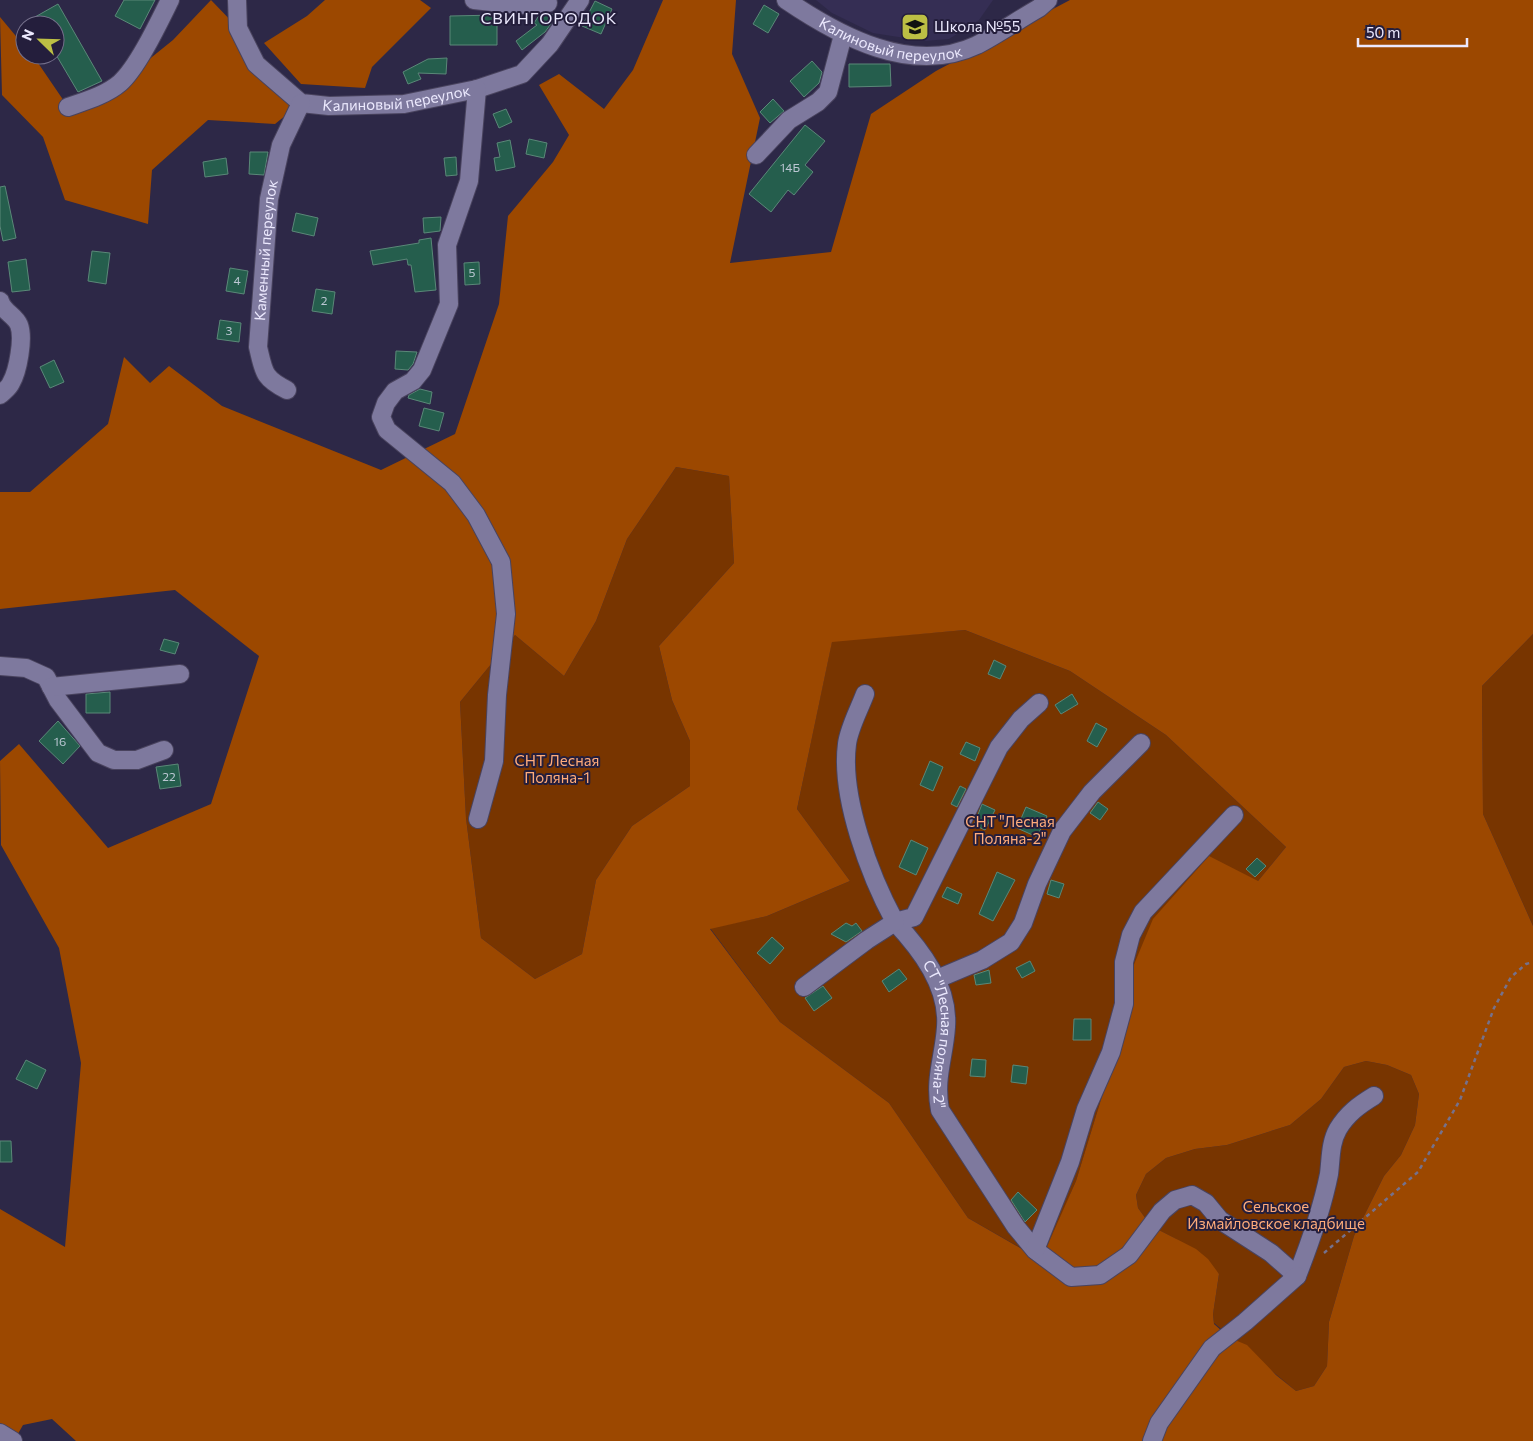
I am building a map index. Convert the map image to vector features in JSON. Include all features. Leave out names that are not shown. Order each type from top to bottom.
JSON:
[{"type":"street","points":[[68,107],[103,93],[120,82],[135,63],[170,0]]},
{"type":"street","name":"Калиновый переулок","points":[[238,0],[238,28],[256,64],[301,102],[329,106],[404,104],[477,89],[522,74],[550,44],[580,0]]},
{"type":"street","points":[[474,0],[519,5],[548,2],[565,22]]},
{"type":"street","name":"Калиновый переулок","points":[[786,0],[844,35],[905,55],[937,57],[976,46],[1039,8],[1048,0]]},
{"type":"street","points":[[756,155],[789,120],[818,102],[828,92],[844,35]]},
{"type":"street","points":[[477,89],[469,181],[447,245],[448,304],[422,370],[413,381],[395,391],[386,403],[381,417],[388,430],[452,483],[476,515],[501,562],[506,614],[497,694],[494,761],[478,819]]},
{"type":"street","name":"Каменный переулок","points":[[286,390],[270,382],[264,370],[258,347],[269,198],[281,145],[301,102]]},
{"type":"street","points":[[0,301],[2,309],[19,324],[21,335],[18,365],[11,384],[0,395]]},
{"type":"street","points":[[0,666],[26,668],[46,677],[58,700],[98,753],[114,760],[137,760],[164,750]]},
{"type":"street","points":[[51,687],[180,674]]},
{"type":"street","name":"СТ \"Лесная поляна-2\"","points":[[865,694],[847,742],[845,775],[865,856],[882,899],[895,922],[917,946],[937,979],[945,1002],[946,1025],[936,1090],[940,1110],[1016,1227],[1035,1250],[1071,1277],[1100,1275],[1129,1255],[1162,1211],[1175,1200],[1192,1195],[1206,1203],[1220,1220],[1271,1253],[1297,1276]]},
{"type":"street","points":[[804,987],[867,940],[895,922],[914,917],[999,747],[1021,719],[1039,703]]},
{"type":"street","points":[[937,979],[982,960],[1011,942],[1023,923],[1037,884],[1062,831],[1092,792],[1142,743]]},
{"type":"street","points":[[1035,1250],[1070,1162],[1086,1109],[1111,1052],[1124,1004],[1124,962],[1131,935],[1144,912],[1234,815]]},
{"type":"street","points":[[1152,1441],[1159,1423],[1212,1348],[1297,1276],[1316,1223],[1329,1173],[1331,1146],[1337,1130],[1359,1105],[1374,1096]]},
{"type":"street","points":[[0,1433],[14,1441]]},
{"type":"path","points":[[1320,1257],[1418,1172],[1460,1100],[1494,1008],[1511,977],[1526,964],[1533,962]]},
{"type":"shaded area","points":[[211,0],[238,28],[256,64],[301,103],[275,124],[208,120],[152,170],[148,224],[65,200],[43,137],[2,95],[0,17],[15,35],[15,65],[39,65],[68,107],[121,82],[173,40]]},
{"type":"shaded area","points":[[325,0],[420,0],[431,8],[372,67],[365,88],[301,84],[264,43],[307,16]]},
{"type":"shaded area","points":[[663,0],[736,0],[732,54],[760,118],[730,263],[831,252],[871,114],[936,71],[1070,0],[1533,0],[1533,634],[1482,686],[1483,814],[1533,926],[1533,1441],[76,1441],[52,1419],[23,1425],[15,1439],[0,1432],[0,1209],[65,1247],[81,1063],[59,948],[1,845],[0,761],[19,744],[108,848],[211,804],[259,656],[175,590],[0,609],[0,492],[30,492],[108,424],[124,357],[150,383],[169,366],[222,406],[381,470],[455,434],[499,304],[508,216],[553,162],[569,135],[539,85],[559,74],[604,109],[633,70]],"holes":[[[676,467],[729,476],[734,563],[659,646],[672,700],[690,741],[690,786],[632,826],[596,880],[582,954],[535,979],[481,938],[466,818],[460,702],[515,635],[564,676],[596,621],[627,539]],[[965,630],[1070,671],[1166,735],[1286,847],[1258,881],[1209,856],[1153,919],[1133,967],[1126,1018],[1076,1181],[1041,1260],[968,1218],[889,1103],[780,1022],[710,929],[767,916],[850,881],[797,809],[832,642]],[[1366,1061],[1387,1065],[1411,1075],[1419,1094],[1415,1125],[1401,1155],[1384,1176],[1354,1236],[1329,1322],[1327,1366],[1314,1386],[1296,1391],[1276,1375],[1247,1345],[1230,1338],[1214,1324],[1213,1314],[1219,1274],[1208,1259],[1196,1249],[1151,1226],[1138,1208],[1136,1195],[1146,1174],[1166,1158],[1195,1149],[1227,1145],[1290,1125],[1321,1099],[1344,1067]]]},
{"type":"shaded area","name":"Школа №55","points":[[816,0],[993,0],[979,20],[949,39],[924,41],[873,33],[832,13]]},
{"type":"green space","name":"СНТ Лесная Поляна-1","points":[[676,467],[729,476],[734,563],[659,646],[672,700],[690,741],[690,786],[632,826],[596,880],[582,954],[535,979],[481,938],[466,818],[460,702],[515,635],[564,676],[596,621],[627,539]]},
{"type":"green space","name":"СНТ \"Лесная Поляна-2\"","points":[[965,630],[1070,671],[1166,735],[1286,847],[1258,881],[1126,1018],[1076,1181],[1042,1260],[968,1218],[889,1103],[780,1022],[710,928],[767,916],[850,881],[797,809],[832,641]]},
{"type":"green space","points":[[1533,634],[1533,926],[1483,814],[1482,686]]},
{"type":"green space","name":"Сельское Измайловское кладбище","points":[[1366,1061],[1387,1065],[1411,1075],[1419,1094],[1415,1125],[1401,1155],[1384,1176],[1354,1236],[1329,1322],[1327,1366],[1314,1386],[1296,1391],[1214,1323],[1213,1314],[1219,1274],[1176,1239],[1151,1226],[1138,1208],[1136,1195],[1146,1174],[1166,1158],[1195,1149],[1227,1145],[1290,1125],[1321,1099],[1344,1067]]},
{"type":"building","points":[[124,0],[155,0],[140,29],[115,16]]},
{"type":"building","points":[[595,1],[612,9],[601,34],[582,26]]},
{"type":"building","points":[[58,4],[64,15],[39,15]]},
{"type":"building","points":[[764,5],[779,14],[768,33],[753,24]]},
{"type":"building","points":[[556,12],[558,14],[545,32],[522,50],[516,41],[537,25],[534,23],[540,14],[551,16]]},
{"type":"building","points":[[497,15],[497,45],[450,45],[450,16]]},
{"type":"building","points":[[65,16],[102,81],[78,92],[62,65],[65,65]]},
{"type":"building","points":[[447,58],[446,74],[418,73],[421,79],[408,84],[403,72],[428,59]]},
{"type":"building","points":[[812,61],[822,72],[819,83],[804,97],[790,81]]},
{"type":"building","points":[[849,64],[890,64],[891,86],[849,87]]},
{"type":"building","points":[[773,99],[784,111],[770,123],[760,112]]},
{"type":"building","points":[[506,109],[512,122],[499,128],[493,114]]},
{"type":"building","points":[[805,125],[825,141],[805,165],[813,172],[794,195],[788,190],[771,212],[749,194]]},
{"type":"building","points":[[529,139],[547,143],[544,158],[526,154]]},
{"type":"building","points":[[510,140],[515,167],[496,171],[494,158],[500,157],[497,143]]},
{"type":"building","points":[[250,152],[268,152],[264,175],[249,174]]},
{"type":"building","points":[[456,157],[457,175],[446,176],[444,158]]},
{"type":"building","points":[[226,158],[228,174],[205,177],[203,162]]},
{"type":"building","points":[[5,186],[16,238],[3,241],[0,226],[0,187]]},
{"type":"building","points":[[296,213],[318,218],[314,236],[292,231]]},
{"type":"building","points":[[441,217],[440,231],[424,233],[423,218]]},
{"type":"building","points":[[431,238],[436,290],[415,292],[411,265],[408,265],[407,259],[373,265],[370,251],[419,243],[419,240]]},
{"type":"building","points":[[92,251],[110,253],[106,284],[88,281]]},
{"type":"building","points":[[26,259],[30,290],[12,292],[8,262]]},
{"type":"building","points":[[479,262],[480,284],[465,285],[464,263]]},
{"type":"building","points":[[230,268],[248,271],[244,294],[226,291]]},
{"type":"building","points":[[316,289],[335,292],[332,314],[312,311]]},
{"type":"building","points":[[220,320],[241,323],[239,342],[217,339]]},
{"type":"building","points":[[396,351],[417,352],[413,364],[408,370],[395,369]]},
{"type":"building","points":[[54,360],[64,382],[50,388],[40,367]]},
{"type":"building","points":[[420,389],[432,392],[430,404],[408,398],[409,395]]},
{"type":"building","points":[[424,408],[444,413],[439,431],[419,426]]},
{"type":"building","points":[[164,639],[179,643],[175,654],[160,650]]},
{"type":"building","points":[[994,660],[1006,666],[1000,679],[988,674]]},
{"type":"building","points":[[110,692],[110,713],[86,713],[86,694]]},
{"type":"building","points":[[1072,694],[1078,704],[1061,714],[1055,705]]},
{"type":"building","points":[[58,721],[80,746],[63,764],[39,741]]},
{"type":"building","points":[[1096,723],[1107,729],[1097,747],[1087,741]]},
{"type":"building","points":[[966,742],[980,748],[975,761],[960,754]]},
{"type":"building","points":[[930,761],[943,767],[933,791],[920,785]]},
{"type":"building","points":[[178,764],[181,786],[160,789],[156,767]]},
{"type":"building","points":[[960,786],[966,789],[957,807],[951,804]]},
{"type":"building","points":[[1098,802],[1108,809],[1100,820],[1090,813]]},
{"type":"building","points":[[982,804],[995,810],[985,830],[974,825]]},
{"type":"building","points":[[1026,807],[1047,816],[1037,837],[1017,828]]},
{"type":"building","points":[[911,840],[928,848],[916,875],[899,867]]},
{"type":"building","points":[[1257,858],[1266,866],[1255,877],[1246,869]]},
{"type":"building","points":[[997,872],[1015,880],[993,921],[979,914]]},
{"type":"building","points":[[1051,880],[1064,884],[1059,898],[1047,894]]},
{"type":"building","points":[[947,887],[962,894],[958,904],[942,897]]},
{"type":"building","points":[[846,923],[852,926],[856,923],[862,931],[846,942],[831,934]]},
{"type":"building","points":[[772,937],[784,948],[770,964],[757,953]]},
{"type":"building","points":[[1030,961],[1035,971],[1022,978],[1016,968]]},
{"type":"building","points":[[899,969],[907,979],[889,992],[882,981]]},
{"type":"building","points":[[989,970],[991,983],[976,985],[974,975]]},
{"type":"building","points":[[823,986],[832,998],[814,1011],[805,998]]},
{"type":"building","points":[[1074,1019],[1091,1019],[1091,1040],[1073,1040]]},
{"type":"building","points":[[972,1059],[986,1060],[985,1077],[970,1076]]},
{"type":"building","points":[[26,1060],[46,1070],[37,1089],[16,1079]]},
{"type":"building","points":[[1013,1065],[1028,1067],[1026,1084],[1011,1082]]},
{"type":"building","points":[[0,1141],[11,1141],[12,1162],[0,1162]]},
{"type":"building","points":[[1018,1192],[1037,1210],[1025,1222],[1011,1200]]},
{"type":"place","name":"Школа №55","points":[[915,27]]},
{"type":"district","name":"СВИНГОРОДОК","points":[[549,18]]}]
